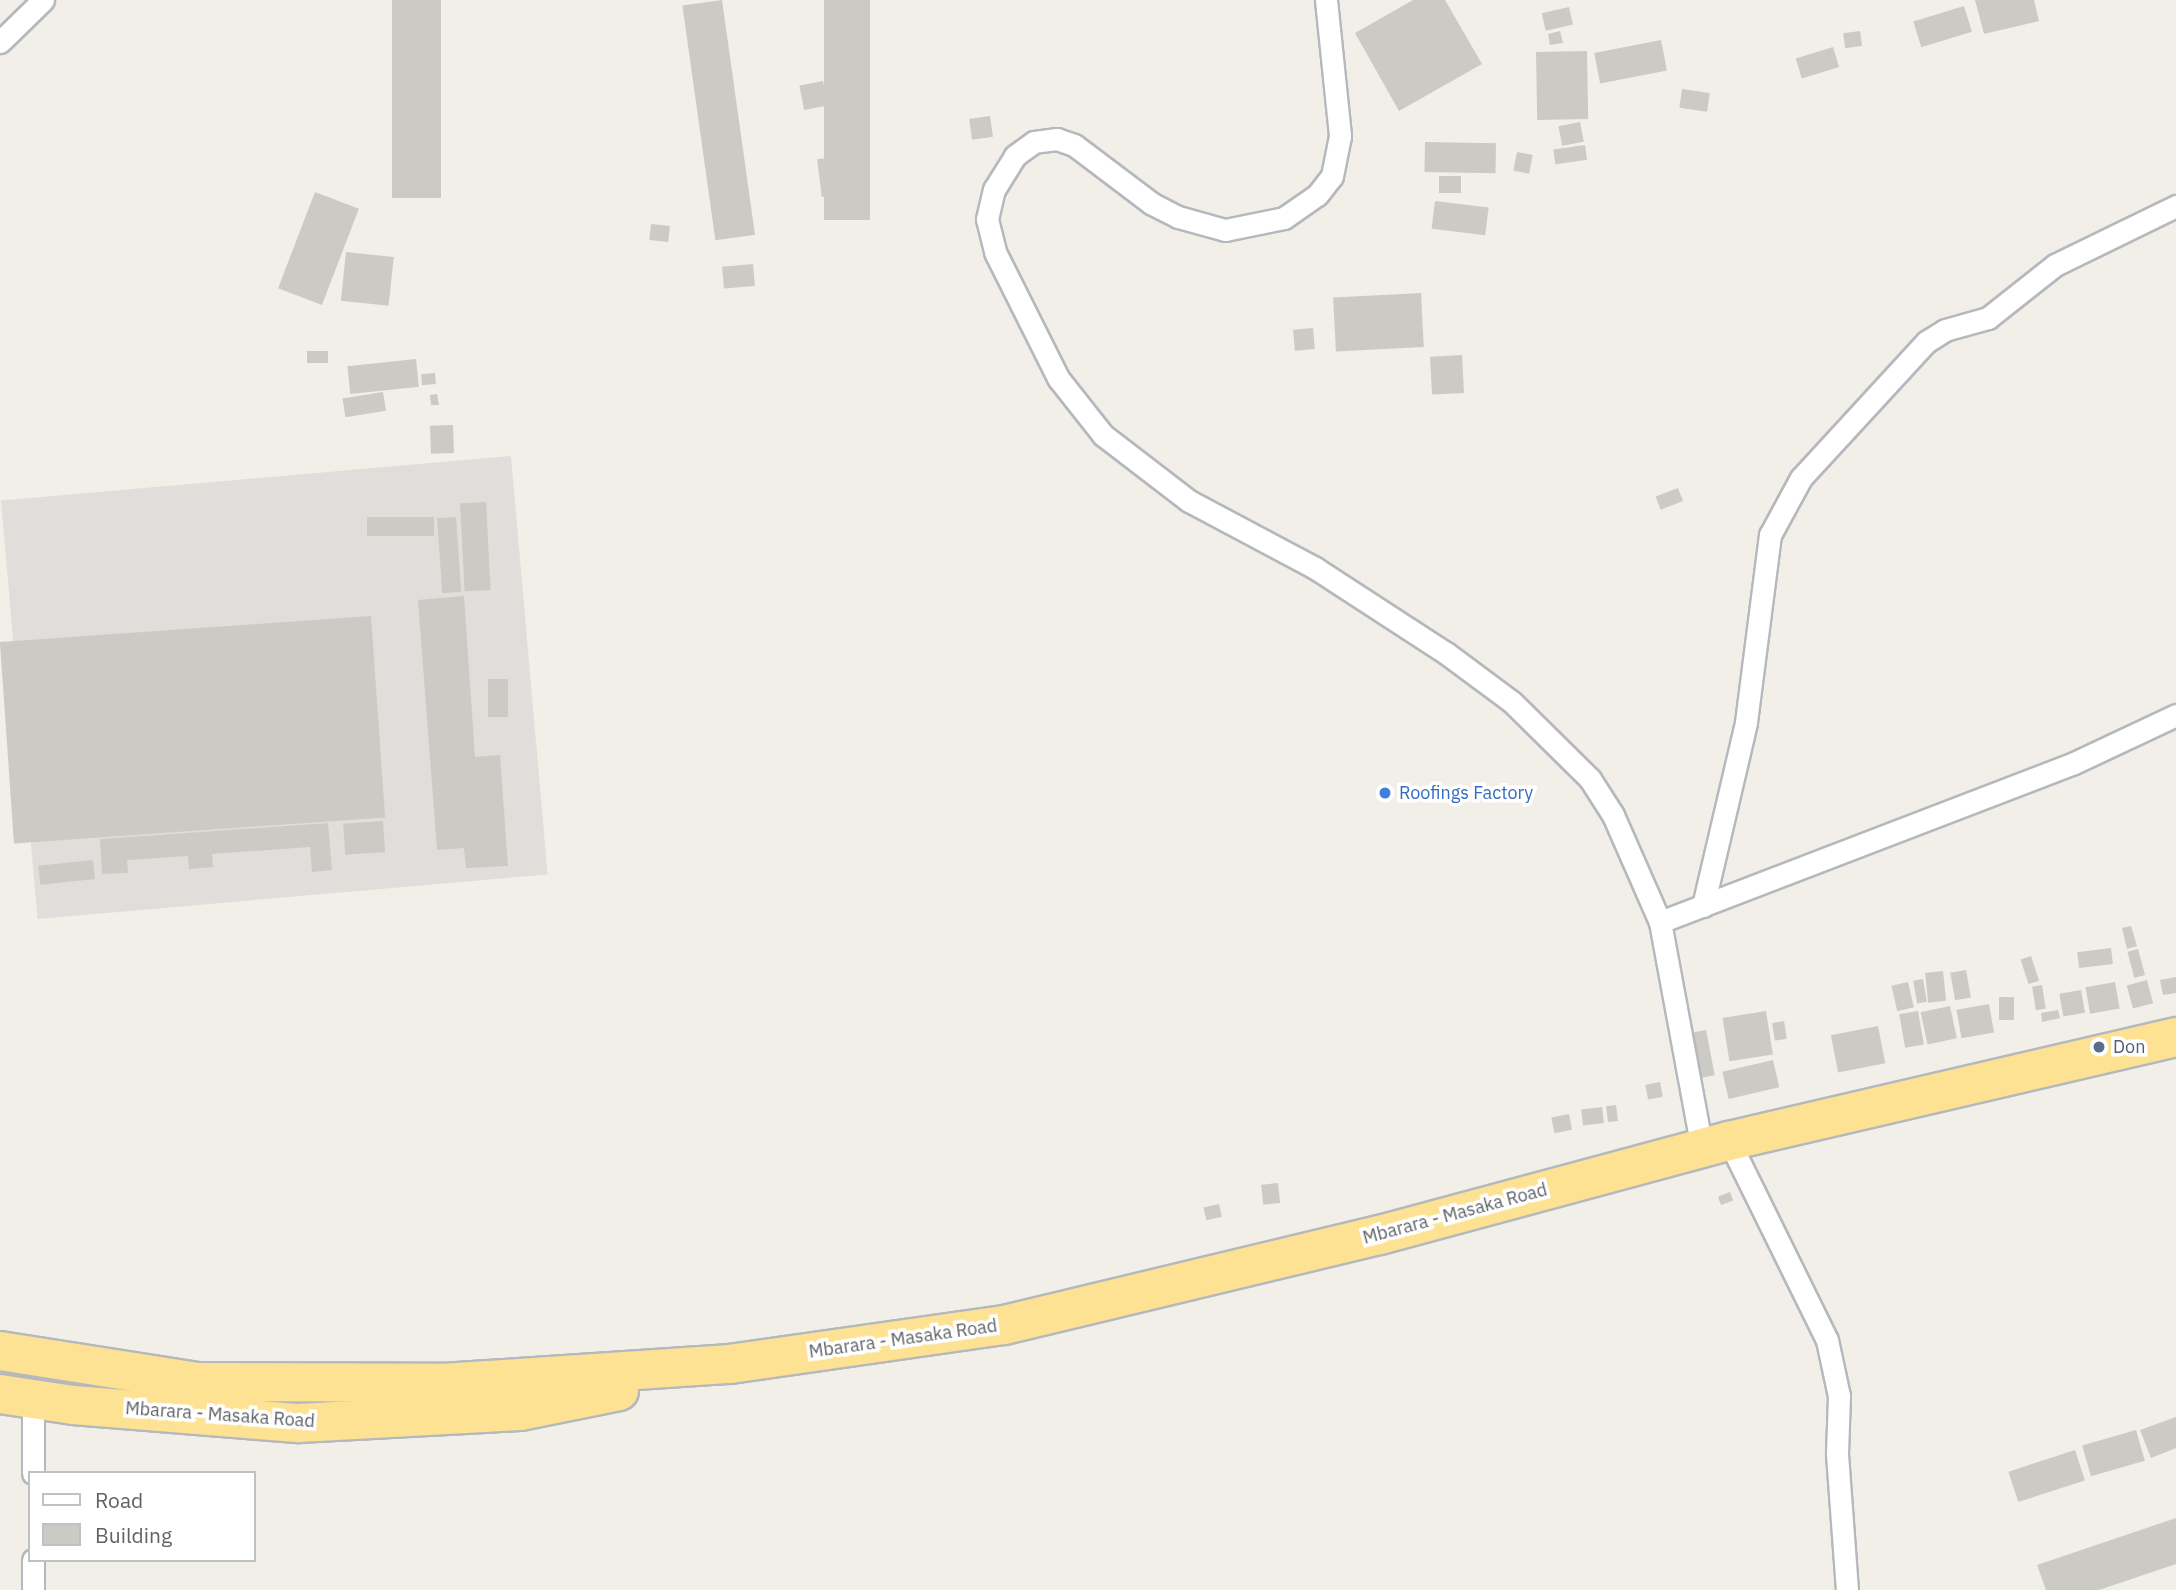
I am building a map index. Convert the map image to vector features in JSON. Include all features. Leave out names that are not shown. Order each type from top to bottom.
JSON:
[{"type":"highway","name":"Mbarara - Masaka Road","points":[[16,1396],[299,1423],[411,1419],[520,1410],[730,1364],[1004,1325],[1380,1235],[1715,1145],[2176,1037]]},
{"type":"highway","name":"Mbarara - Masaka Road","points":[[0,1351],[161,1378],[295,1384],[442,1383],[730,1364]]},
{"type":"street","points":[[0,42],[43,0]]},
{"type":"street","points":[[1326,0],[1340,136],[1332,176],[1317,195],[1284,218],[1225,230],[1178,217],[1152,203],[1074,145],[1057,139],[1034,142],[1015,156],[994,189],[987,219],[995,251],[1058,378],[1103,435],[1189,501],[1315,568],[1512,702],[1590,779],[1613,815],[1660,922],[1715,1145],[1827,1340],[1839,1396],[1837,1454],[1847,1590]]},
{"type":"street","points":[[1703,906],[1746,722],[1770,535],[1801,478],[1926,342],[1945,330],[1988,318],[2055,265],[2176,206]]},
{"type":"street","points":[[1660,922],[2074,763],[2176,715]]},
{"type":"street","points":[[16,1396],[33,1471]]},
{"type":"street","points":[[33,1562],[33,1590]]},
{"type":"shaded area","points":[[511,456],[548,874],[38,919],[1,501]]},
{"type":"building","points":[[392,0],[441,0],[441,198],[392,198]]},
{"type":"building","points":[[722,0],[755,235],[715,240],[682,6]]},
{"type":"building","points":[[824,0],[870,0],[870,220],[824,220]]},
{"type":"building","points":[[1413,0],[1445,0],[1482,64],[1399,111],[1355,33]]},
{"type":"building","points":[[1975,0],[2034,0],[2039,21],[1984,34]]},
{"type":"building","points":[[1964,6],[1972,32],[1921,47],[1913,21]]},
{"type":"building","points":[[1569,7],[1573,25],[1546,31],[1542,13]]},
{"type":"building","points":[[1560,31],[1563,43],[1550,45],[1548,34]]},
{"type":"building","points":[[1860,31],[1862,46],[1845,48],[1843,33]]},
{"type":"building","points":[[1661,40],[1667,70],[1600,83],[1594,53]]},
{"type":"building","points":[[1833,47],[1839,67],[1802,78],[1796,58]]},
{"type":"building","points":[[1587,51],[1588,119],[1537,120],[1536,52]]},
{"type":"building","points":[[823,81],[828,106],[804,110],[799,86]]},
{"type":"building","points":[[1682,89],[1710,93],[1707,112],[1679,108]]},
{"type":"building","points":[[990,116],[993,137],[972,140],[969,119]]},
{"type":"building","points":[[1580,122],[1584,142],[1562,146],[1558,126]]},
{"type":"building","points":[[1425,142],[1496,143],[1495,173],[1424,172]]},
{"type":"building","points":[[1585,145],[1587,160],[1555,164],[1553,149]]},
{"type":"building","points":[[1517,152],[1533,155],[1529,174],[1513,171]]},
{"type":"building","points":[[836,157],[841,195],[822,197],[817,159]]},
{"type":"building","points":[[1439,176],[1461,176],[1461,193],[1439,193]]},
{"type":"building","points":[[315,192],[359,209],[322,305],[278,288]]},
{"type":"building","points":[[1435,201],[1489,208],[1485,235],[1432,229]]},
{"type":"building","points":[[651,224],[670,226],[668,242],[649,240]]},
{"type":"building","points":[[346,252],[394,257],[389,306],[341,301]]},
{"type":"building","points":[[753,264],[755,286],[724,289],[722,267]]},
{"type":"building","points":[[1421,293],[1424,347],[1336,352],[1333,298]]},
{"type":"building","points":[[1313,328],[1315,349],[1295,351],[1293,330]]},
{"type":"building","points":[[307,351],[328,351],[328,363],[307,363]]},
{"type":"building","points":[[1462,355],[1464,393],[1432,395],[1430,357]]},
{"type":"building","points":[[416,359],[419,387],[350,394],[347,366]]},
{"type":"building","points":[[435,373],[436,384],[422,385],[421,374]]},
{"type":"building","points":[[383,392],[386,411],[345,417],[343,398]]},
{"type":"building","points":[[437,394],[439,405],[431,405],[430,395]]},
{"type":"building","points":[[453,425],[454,453],[431,454],[430,426]]},
{"type":"building","points":[[1678,488],[1683,501],[1661,510],[1656,497]]},
{"type":"building","points":[[486,502],[491,590],[465,591],[460,503]]},
{"type":"building","points":[[367,517],[434,517],[434,536],[367,536]]},
{"type":"building","points":[[456,517],[461,592],[442,593],[437,518]]},
{"type":"building","points":[[464,596],[475,757],[500,755],[508,866],[466,868],[464,848],[437,850],[418,600]]},
{"type":"building","points":[[371,616],[385,818],[14,843],[0,642]]},
{"type":"building","points":[[488,679],[508,679],[508,717],[488,717]]},
{"type":"building","points":[[383,821],[385,852],[345,855],[343,824]]},
{"type":"building","points":[[328,823],[332,870],[312,872],[310,847],[212,854],[213,867],[189,869],[188,856],[127,860],[128,873],[102,874],[100,839]]},
{"type":"building","points":[[93,860],[95,879],[40,885],[38,866]]},
{"type":"building","points":[[2131,926],[2137,946],[2127,949],[2122,928]]},
{"type":"building","points":[[2111,948],[2113,964],[2079,968],[2077,952]]},
{"type":"building","points":[[2138,949],[2145,975],[2134,978],[2127,952]]},
{"type":"building","points":[[2031,956],[2039,981],[2029,984],[2021,959]]},
{"type":"building","points":[[1966,970],[1971,998],[1955,1000],[1950,973]]},
{"type":"building","points":[[1943,971],[1946,1001],[1928,1003],[1925,973]]},
{"type":"building","points":[[2176,977],[2176,993],[2163,995],[2160,980]]},
{"type":"building","points":[[1923,979],[1927,1002],[1917,1003],[1913,981]]},
{"type":"building","points":[[2147,980],[2153,1003],[2133,1009],[2127,985]]},
{"type":"building","points":[[1908,982],[1914,1007],[1897,1011],[1891,986]]},
{"type":"building","points":[[2115,982],[2120,1009],[2090,1014],[2085,987]]},
{"type":"building","points":[[2042,985],[2046,1009],[2036,1010],[2032,987]]},
{"type":"building","points":[[2081,990],[2085,1013],[2063,1016],[2059,994]]},
{"type":"building","points":[[1999,997],[2014,997],[2014,1020],[1999,1020]]},
{"type":"building","points":[[1989,1004],[1994,1033],[1962,1038],[1957,1010]]},
{"type":"building","points":[[1950,1006],[1957,1038],[1928,1045],[1921,1012]]},
{"type":"building","points":[[2058,1010],[2060,1018],[2042,1022],[2041,1013]]},
{"type":"building","points":[[1766,1011],[1773,1054],[1729,1061],[1723,1018]]},
{"type":"building","points":[[1918,1011],[1924,1044],[1905,1048],[1899,1014]]},
{"type":"building","points":[[1784,1021],[1787,1039],[1775,1041],[1772,1023]]},
{"type":"building","points":[[1878,1026],[1885,1063],[1838,1072],[1831,1035]]},
{"type":"building","points":[[1706,1030],[1715,1075],[1700,1078],[1691,1033]]},
{"type":"building","points":[[1773,1060],[1779,1087],[1729,1099],[1722,1072]]},
{"type":"building","points":[[1660,1082],[1663,1097],[1648,1100],[1645,1085]]},
{"type":"building","points":[[1616,1105],[1618,1121],[1608,1122],[1606,1106]]},
{"type":"building","points":[[1602,1107],[1604,1123],[1583,1125],[1581,1110]]},
{"type":"building","points":[[1569,1114],[1572,1130],[1554,1133],[1551,1117]]},
{"type":"building","points":[[1278,1183],[1280,1203],[1263,1205],[1261,1185]]},
{"type":"building","points":[[1730,1192],[1733,1200],[1721,1205],[1718,1197]]},
{"type":"building","points":[[1219,1204],[1222,1217],[1206,1220],[1203,1208]]},
{"type":"building","points":[[2176,1417],[2176,1448],[2151,1458],[2140,1430]]},
{"type":"building","points":[[2136,1430],[2145,1461],[2091,1476],[2082,1445]]},
{"type":"building","points":[[2075,1450],[2085,1480],[2018,1502],[2008,1472]]},
{"type":"building","points":[[2176,1518],[2176,1564],[2099,1590],[2046,1590],[2037,1565]]},
{"type":"place","name":"Roofings Factory","points":[[1385,793]]},
{"type":"place","name":"Don","points":[[2099,1047]]}]
